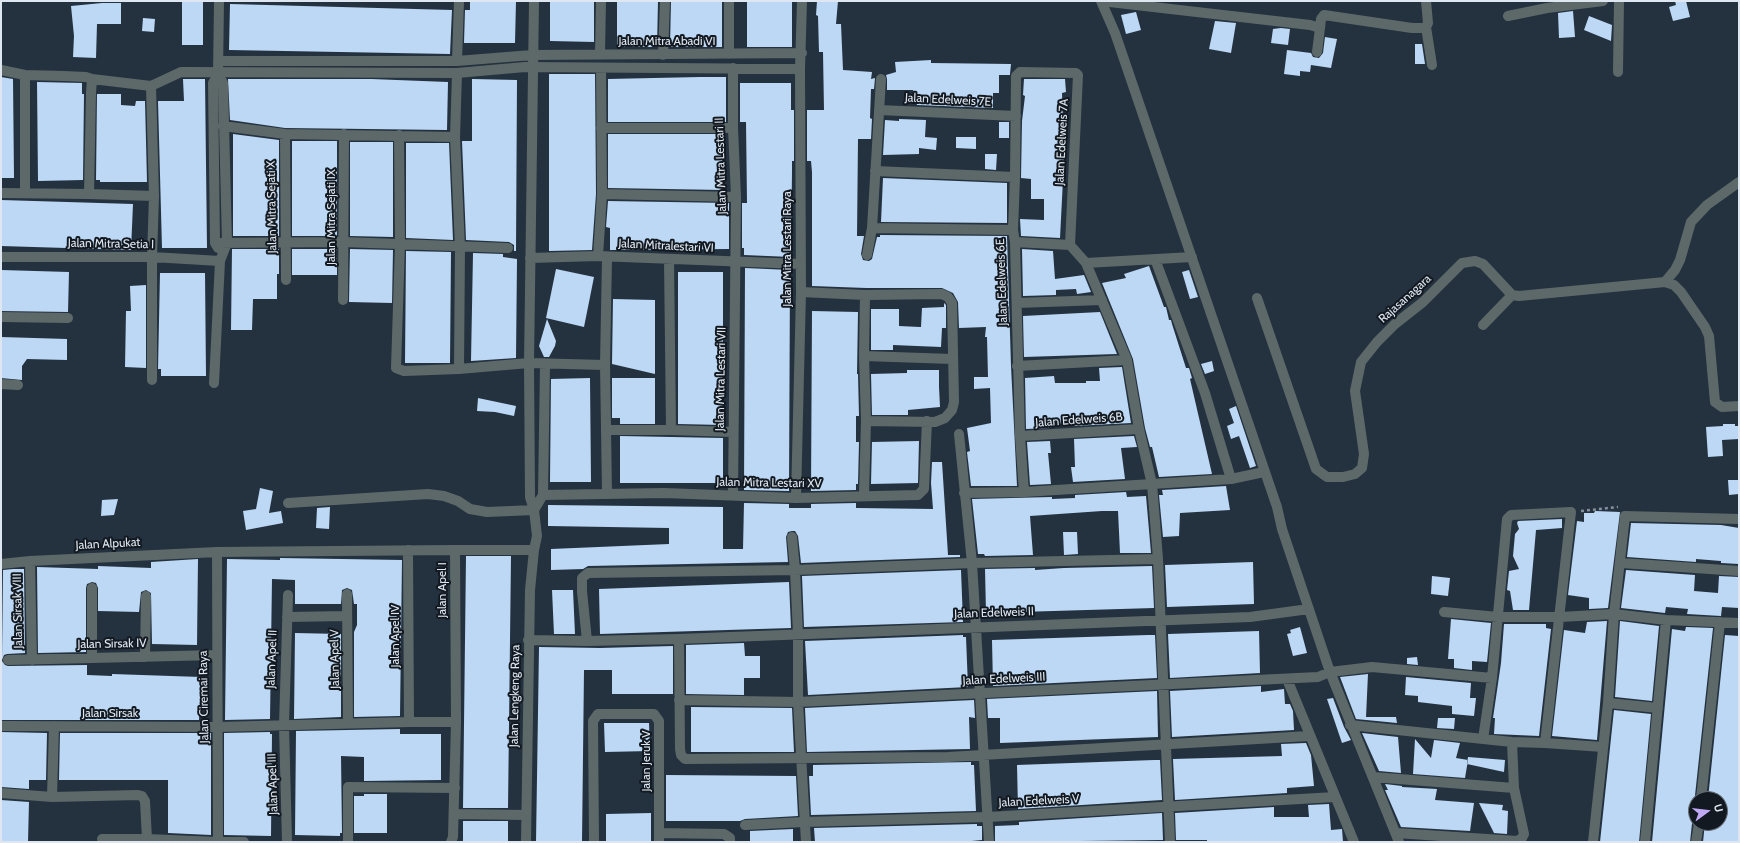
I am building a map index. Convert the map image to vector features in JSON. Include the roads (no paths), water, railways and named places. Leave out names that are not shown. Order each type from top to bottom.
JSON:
[{"type":"street","points":[[219,1],[218,68],[213,83],[215,243],[221,258]]},
{"type":"street","points":[[457,61],[459,1]]},
{"type":"street","name":"Jalan Lengkeng Raya","points":[[526,842],[528,640],[530,590],[537,536],[537,524],[530,497],[529,363],[534,1]]},
{"type":"street","points":[[600,54],[601,1]]},
{"type":"street","points":[[663,55],[665,1]]},
{"type":"street","points":[[729,1],[729,54]]},
{"type":"street","name":"Jalan Mitra Lestari Raya","points":[[796,498],[801,292],[800,70],[802,53],[802,1]]},
{"type":"street","points":[[1101,1],[1310,25],[1320,28]]},
{"type":"street","points":[[1101,1],[1115,33],[1192,257],[1277,508],[1282,529],[1330,672],[1350,725],[1374,777],[1397,838],[1517,841],[1522,838],[1524,834],[1514,788],[1512,742]]},
{"type":"street","points":[[1426,1],[1428,23],[1426,27],[1432,65]]},
{"type":"street","points":[[1508,16],[1547,8],[1603,1]]},
{"type":"street","points":[[1618,72],[1619,1]]},
{"type":"street","points":[[1318,52],[1321,19],[1324,15],[1412,28],[1426,27]]},
{"type":"street","name":"Jalan Mitra Abadi VI","points":[[532,61],[600,54],[663,55],[802,53]]},
{"type":"street","points":[[1,70],[25,75],[86,77],[151,86],[181,72],[218,68],[457,61],[532,61],[601,68],[733,68],[800,70]]},
{"type":"street","points":[[218,68],[457,73],[532,61]]},
{"type":"street","points":[[214,383],[221,258],[226,242],[223,83],[218,68]]},
{"type":"street","points":[[601,68],[602,257],[607,493]]},
{"type":"street","name":"Jalan Mitra Lestari II","points":[[733,68],[736,263]]},
{"type":"street","name":"Jalan Edelweis 6E","points":[[1020,72],[1016,76],[1013,230],[1017,303],[1017,366],[1024,492]]},
{"type":"street","name":"Jalan Edelweis 7A","points":[[1020,72],[1076,73],[1078,75],[1070,245]]},
{"type":"street","points":[[457,73],[455,137],[460,247],[459,369]]},
{"type":"street","points":[[25,75],[25,193]]},
{"type":"street","points":[[89,194],[92,79]]},
{"type":"street","points":[[867,255],[872,228],[880,80]]},
{"type":"street","points":[[151,86],[154,196],[152,257],[152,380]]},
{"type":"street","name":"Jalan Edelweis 7E","points":[[879,110],[1016,116]]},
{"type":"street","points":[[223,126],[285,134],[455,137]]},
{"type":"street","points":[[601,128],[733,128]]},
{"type":"street","name":"Jalan Mitra Sejati X","points":[[285,134],[286,280]]},
{"type":"street","name":"Jalan Mitra Sejati IX","points":[[343,300],[344,134]]},
{"type":"street","points":[[399,135],[400,244],[396,368],[404,371],[459,369],[529,363],[545,365],[605,365]]},
{"type":"street","points":[[875,171],[1015,177]]},
{"type":"street","points":[[1665,282],[1678,265],[1691,222],[1708,205],[1739,182]]},
{"type":"street","points":[[1,193],[154,196]]},
{"type":"street","points":[[602,194],[736,197]]},
{"type":"street","points":[[872,228],[1013,230]]},
{"type":"street","points":[[215,243],[286,244],[343,242],[508,248]]},
{"type":"street","points":[[1014,242],[1070,245],[1086,263],[1126,360],[1139,429],[1152,484],[1158,559],[1162,684],[1170,842]]},
{"type":"street","name":"Jalan Mitra Setia I","points":[[1,257],[221,258]]},
{"type":"street","name":"Jalan Mitralestari VI","points":[[530,258],[602,257],[736,263],[800,264]]},
{"type":"street","points":[[1086,263],[1192,257]]},
{"type":"street","points":[[668,259],[671,430]]},
{"type":"street","points":[[1155,259],[1205,393],[1231,479]]},
{"type":"street","name":"Rajasanagara","points":[[1257,298],[1316,469],[1327,477],[1343,477],[1355,474],[1362,468],[1364,454],[1355,391],[1361,362],[1377,342],[1395,324],[1423,302],[1462,263],[1469,260],[1475,260],[1483,264],[1512,295]]},
{"type":"street","name":"Jalan Mitra Lestari VII","points":[[733,495],[736,263]]},
{"type":"street","points":[[1483,326],[1512,295],[1535,295],[1665,282],[1674,285],[1682,292],[1705,327],[1709,336],[1715,402],[1722,407],[1739,406]]},
{"type":"street","points":[[801,292],[942,294],[948,297],[952,303],[954,402],[952,410],[945,418],[935,422],[866,421]]},
{"type":"street","points":[[864,495],[866,421],[864,356],[865,294]]},
{"type":"street","points":[[1017,303],[1102,300]]},
{"type":"street","points":[[1,317],[68,318]]},
{"type":"street","points":[[864,356],[952,359]]},
{"type":"street","points":[[1017,366],[1126,360]]},
{"type":"street","points":[[288,503],[386,498],[428,494],[444,496],[458,501],[470,509],[487,512],[534,510],[543,495],[545,365]]},
{"type":"street","points":[[1,384],[18,385]]},
{"type":"street","name":"Jalan Mitra Lestari XV","points":[[543,495],[607,493],[733,495],[796,498],[918,494],[924,489],[926,473],[926,421]]},
{"type":"street","name":"Jalan Edelweis 6B","points":[[1020,436],[1139,429]]},
{"type":"street","points":[[606,430],[733,432]]},
{"type":"street","points":[[958,434],[972,563],[989,842]]},
{"type":"street","points":[[964,493],[1024,492],[1231,479],[1264,472]]},
{"type":"street","points":[[1483,739],[1492,678],[1507,519],[1511,515],[1571,512],[1545,743]]},
{"type":"street","points":[[1593,842],[1602,747],[1608,703],[1614,614],[1621,563],[1624,519],[1627,515],[1739,519]]},
{"type":"street","points":[[792,537],[798,634],[798,702],[806,842]]},
{"type":"street","name":"Jalan Apel IV","points":[[408,550],[409,722]]},
{"type":"street","points":[[455,550],[534,550]]},
{"type":"street","name":"Jalan Apel I","points":[[217,552],[455,550],[456,722],[454,814],[453,837],[451,842]]},
{"type":"street","name":"Jalan Alpukat","points":[[1,564],[30,561],[217,552]]},
{"type":"street","name":"Jalan Ciremai Raya","points":[[217,552],[218,842]]},
{"type":"street","points":[[587,641],[582,578],[588,573],[795,570],[972,563],[1158,559]]},
{"type":"street","name":"Jalan Sirsak VIII","points":[[30,561],[32,660]]},
{"type":"street","points":[[1621,563],[1739,572]]},
{"type":"street","points":[[92,588],[92,658]]},
{"type":"street","name":"Jalan Apel V","points":[[347,594],[348,724]]},
{"type":"street","name":"Jalan Apel II","points":[[284,725],[288,595]]},
{"type":"street","points":[[146,596],[146,656]]},
{"type":"street","name":"Jalan Edelweis II","points":[[528,640],[587,641],[1160,619],[1250,617],[1309,609]]},
{"type":"street","points":[[1444,612],[1498,617],[1560,617],[1614,614],[1666,620],[1739,623]]},
{"type":"street","points":[[287,617],[347,616]]},
{"type":"street","points":[[1645,842],[1666,620]]},
{"type":"street","points":[[1702,791],[1720,622]]},
{"type":"street","points":[[679,638],[681,755],[685,759],[948,757],[1309,736]]},
{"type":"street","name":"Jalan Sirsak IV","points":[[8,660],[217,655]]},
{"type":"street","name":"Jalan Edelweis III","points":[[679,700],[798,702],[1318,677],[1330,672],[1372,667],[1492,678]]},
{"type":"street","points":[[1291,678],[1309,736],[1354,842]]},
{"type":"street","points":[[1608,703],[1658,708]]},
{"type":"street","name":"Jalan Jeruk V","points":[[594,842],[593,721],[598,714],[654,714],[658,718],[659,838]]},
{"type":"street","name":"Jalan Sirsak","points":[[1,726],[218,727],[456,722]]},
{"type":"street","name":"Jalan Apel III","points":[[284,725],[288,842]]},
{"type":"street","points":[[1350,725],[1512,742],[1602,747]]},
{"type":"street","points":[[52,797],[54,726]]},
{"type":"street","points":[[1374,777],[1514,788]]},
{"type":"street","points":[[348,842],[348,787],[455,788]]},
{"type":"street","points":[[1,793],[52,797],[142,796],[145,800],[147,839]]},
{"type":"street","name":"Jalan Edelweis V","points":[[745,826],[804,822],[988,817],[1168,808],[1335,797]]},
{"type":"street","points":[[454,814],[526,815]]},
{"type":"street","points":[[1696,842],[1697,831]]},
{"type":"street","points":[[659,838],[724,834],[730,838],[730,842]]},
{"type":"street","points":[[102,839],[244,842]]}]
